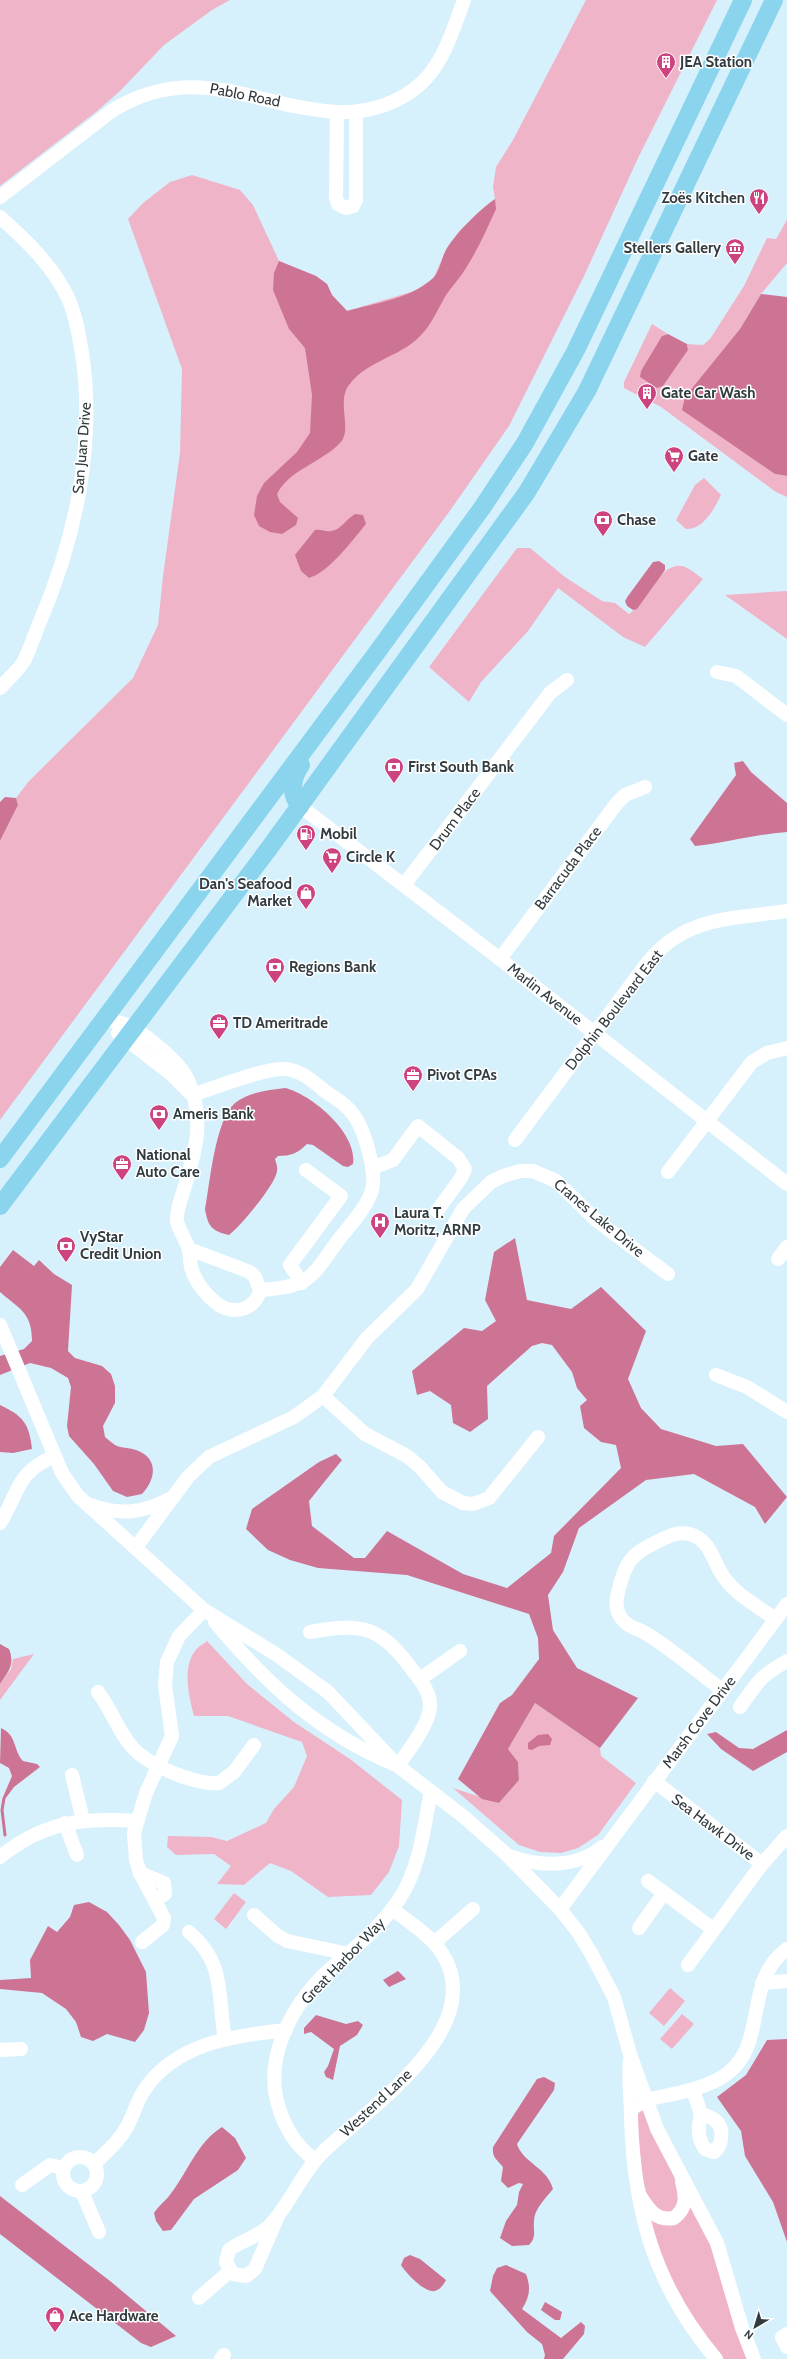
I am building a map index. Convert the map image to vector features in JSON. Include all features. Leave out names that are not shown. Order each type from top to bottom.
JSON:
[{"type":"main road","points":[[0,1159],[375,655],[482,508],[525,443],[553,395],[743,0]]},
{"type":"main road","points":[[0,1206],[300,806],[506,522],[560,440],[587,391],[774,0]]},
{"type":"main road","points":[[300,806],[294,796],[292,786],[296,772],[364,680],[375,655]]},
{"type":"main road","points":[[254,817],[271,806],[300,806]]},
{"type":"street","name":"Pablo Road","points":[[0,197],[113,110],[144,94],[161,89],[178,86],[207,87],[337,112],[356,113],[389,104],[422,82],[438,63],[446,47],[464,0]]},
{"type":"street","points":[[337,112],[336,198],[338,204],[346,208],[353,206],[356,200],[356,113]]},
{"type":"street","name":"San Juan Drive","points":[[0,217],[39,254],[50,267],[69,301],[78,330],[84,367],[86,422],[80,491],[54,588],[23,661],[0,688]]},
{"type":"street","points":[[718,672],[736,676],[787,715]]},
{"type":"street","name":"Drum Place","points":[[404,885],[550,693],[567,680]]},
{"type":"street","name":"Barracuda Place","points":[[500,959],[617,803],[630,792],[645,787]]},
{"type":"street","name":"Marlin Avenue","points":[[300,806],[500,959],[787,1184]]},
{"type":"street","name":"Dolphin Boulevard East","points":[[515,1140],[656,953],[675,936],[703,924],[787,911]]},
{"type":"street","points":[[105,1019],[128,1034],[172,1074],[192,1095],[197,1110],[198,1138],[178,1210],[177,1222],[189,1249],[189,1261],[194,1277],[211,1298],[231,1310],[246,1308],[256,1300],[260,1290],[255,1277],[250,1272],[189,1249]]},
{"type":"street","points":[[668,1172],[752,1062],[767,1053],[787,1048]]},
{"type":"street","points":[[192,1095],[268,1071],[280,1069],[295,1071],[304,1075],[352,1112],[357,1121],[372,1168],[374,1182],[368,1200],[318,1267],[302,1283],[288,1288],[260,1290]]},
{"type":"street","points":[[372,1168],[393,1160],[418,1126],[458,1158],[465,1169],[461,1178],[437,1211]]},
{"type":"street","points":[[302,1283],[290,1265],[341,1196],[306,1170]]},
{"type":"street","name":"Cranes Lake Drive","points":[[136,1547],[188,1477],[209,1457],[294,1417],[323,1396],[368,1338],[417,1289],[463,1209],[486,1186],[502,1176],[520,1171],[533,1171],[556,1181],[596,1220],[668,1274]]},
{"type":"street","points":[[778,1259],[787,1246]]},
{"type":"street","points":[[0,1325],[11,1348],[54,1456],[70,1486],[204,1610],[260,1674],[293,1704],[330,1730],[398,1766]]},
{"type":"street","points":[[716,1374],[747,1387],[787,1412]]},
{"type":"street","points":[[323,1396],[365,1434],[407,1456],[420,1467],[442,1492],[463,1503],[473,1504],[489,1498],[538,1437]]},
{"type":"street","points":[[0,1523],[24,1477],[37,1464],[54,1456]]},
{"type":"street","name":"Cranes Lake Drive","points":[[87,1503],[102,1509],[125,1513],[145,1510],[173,1497]]},
{"type":"street","points":[[722,1690],[646,1634],[632,1627],[620,1616],[617,1597],[630,1559],[639,1551],[668,1536],[681,1533],[695,1536],[710,1548],[719,1571],[732,1587],[782,1614]]},
{"type":"street","points":[[204,1610],[304,1674],[350,1714],[398,1766],[506,1854],[560,1909],[578,1932],[603,1974],[620,2014],[630,2054],[637,2068],[646,2100],[657,2129],[717,2243],[742,2328],[754,2359]]},
{"type":"street","points":[[142,1942],[163,1925],[164,1918],[156,1900],[140,1872],[134,1846],[137,1821],[146,1793],[172,1736],[165,1685],[167,1662],[179,1636],[204,1610]]},
{"type":"street","name":"Marsh Cove Drive","points":[[560,1909],[722,1690],[782,1614]]},
{"type":"street","points":[[310,1632],[344,1626],[367,1630],[382,1637],[393,1646],[420,1679],[429,1698],[429,1715],[398,1766]]},
{"type":"street","points":[[420,1679],[460,1651]]},
{"type":"street","points":[[740,1708],[763,1676],[787,1661]]},
{"type":"street","points":[[98,1692],[132,1747],[158,1766],[198,1781],[219,1783],[234,1772],[254,1745]]},
{"type":"street","points":[[72,1774],[83,1820]]},
{"type":"street","name":"Sea Hawk Drive","points":[[654,1781],[762,1864],[787,1836]]},
{"type":"street","name":"Great Harbor Way","points":[[315,2160],[298,2145],[290,2133],[284,2121],[276,2095],[275,2068],[286,2030],[301,2003],[316,1985],[378,1928],[392,1909],[410,1879],[416,1860],[431,1792]]},
{"type":"street","points":[[0,1857],[28,1837],[65,1823],[83,1820],[137,1821]]},
{"type":"street","points":[[65,1823],[77,1854]]},
{"type":"street","name":"Marsh Cove Drive","points":[[506,1854],[534,1863],[563,1863],[589,1855],[610,1840]]},
{"type":"street","points":[[688,1965],[762,1864]]},
{"type":"street","points":[[648,1881],[713,1929]]},
{"type":"street","points":[[639,1928],[664,1894]]},
{"type":"street","name":"Westend Lane","points":[[278,2216],[315,2160],[398,2086],[432,2044],[444,2025],[451,2007],[452,1984],[446,1960],[434,1943],[392,1909]]},
{"type":"street","points":[[434,1943],[473,1909]]},
{"type":"street","points":[[254,1915],[278,1936],[287,1941],[349,1954]]},
{"type":"street","points":[[189,1932],[206,1949],[215,1965],[225,2039]]},
{"type":"street","points":[[631,2118],[639,2104],[646,2100],[693,2090],[720,2078],[738,2063],[745,2053],[751,2038],[762,1983],[767,1968],[787,1949]]},
{"type":"street","points":[[762,1983],[787,1981]]},
{"type":"street","points":[[94,2164],[120,2138],[142,2093],[164,2068],[190,2051],[225,2039],[286,2030]]},
{"type":"street","points":[[0,2050],[21,2049]]},
{"type":"street","points":[[630,2054],[633,2157],[637,2192],[648,2239],[662,2275],[687,2319],[716,2359]]},
{"type":"street","points":[[693,2090],[701,2114]]},
{"type":"street","points":[[77,2157],[89,2160],[94,2164],[97,2174],[96,2180],[88,2190],[82,2192],[72,2190],[63,2180],[64,2168],[71,2159],[77,2157]]},
{"type":"street","points":[[22,2185],[50,2165],[64,2168]]},
{"type":"street","points":[[637,2192],[653,2214],[660,2219],[674,2218],[681,2210],[686,2199],[681,2175]]},
{"type":"street","points":[[82,2192],[99,2232]]},
{"type":"street","points":[[278,2216],[255,2269],[246,2276],[239,2276],[230,2271],[226,2262],[229,2250],[259,2234],[278,2216]]},
{"type":"street","points":[[198,2298],[230,2271]]},
{"type":"street","points":[[787,2334],[782,2337],[787,2347]]},
{"type":"shaded area","points":[[0,0],[230,0],[212,10],[164,45],[120,91],[96,112],[0,186]]},
{"type":"shaded area","points":[[586,0],[717,0],[639,156],[584,276],[509,426],[449,512],[0,1120],[0,841],[18,805],[16,798],[29,781],[133,678],[158,625],[163,576],[180,453],[182,369],[128,219],[143,203],[170,182],[192,175],[240,190],[253,205],[279,261],[316,276],[327,284],[332,295],[347,311],[414,291],[433,279],[446,250],[460,230],[495,199],[493,187],[496,167],[513,140]]},
{"type":"shaded area","points":[[495,199],[496,209],[470,261],[464,272],[446,295],[433,319],[425,330],[408,346],[372,365],[356,377],[345,392],[345,431],[344,437],[340,443],[333,450],[297,472],[282,486],[277,494],[280,502],[298,518],[296,525],[282,534],[270,532],[259,526],[254,515],[257,496],[264,483],[297,452],[310,433],[312,395],[305,348],[289,329],[273,290],[274,273],[279,261],[316,276],[327,284],[332,295],[347,311],[392,300],[423,286],[434,277],[445,252],[460,231]]},
{"type":"shaded area","points":[[787,220],[787,263],[761,294],[740,329],[775,474],[787,476],[787,497],[776,492],[661,407],[624,388],[624,382],[652,324],[668,334],[662,336],[663,386],[688,350],[687,344],[703,345],[710,339],[744,286],[767,238],[776,239]]},
{"type":"shaded area","points":[[761,294],[787,297],[787,476],[775,474],[682,410],[685,397],[740,329]]},
{"type":"shaded area","points":[[668,334],[687,344],[688,350],[663,386],[657,388],[640,377],[641,371],[662,336]]},
{"type":"shaded area","points":[[704,478],[721,495],[712,512],[703,522],[698,526],[686,529],[676,520],[695,485]]},
{"type":"shaded area","points":[[355,514],[363,515],[366,524],[332,563],[317,575],[309,578],[301,571],[295,555],[315,530],[329,531],[338,529]]},
{"type":"shaded area","points":[[517,548],[530,548],[565,577],[602,601],[615,603],[629,614],[642,601],[661,575],[669,569],[676,566],[685,567],[703,579],[645,647],[623,637],[558,588],[528,631],[481,682],[469,702],[429,667]]},
{"type":"shaded area","points":[[659,561],[665,565],[665,570],[637,609],[633,610],[627,606],[625,601],[653,562]]},
{"type":"shaded area","points":[[787,591],[787,639],[725,595]]},
{"type":"shaded area","points":[[743,761],[751,772],[787,803],[787,832],[695,846],[690,839],[736,775],[734,763]]},
{"type":"shaded area","points":[[5,797],[16,798],[18,805],[0,841],[0,802]]},
{"type":"shaded area","points":[[285,1088],[307,1098],[331,1117],[341,1128],[353,1152],[353,1164],[348,1167],[343,1166],[313,1145],[307,1144],[294,1153],[278,1156],[275,1159],[277,1171],[275,1177],[257,1205],[229,1235],[218,1232],[209,1224],[205,1209],[214,1153],[218,1137],[228,1111],[235,1103],[246,1096],[259,1092]]},
{"type":"shaded area","points":[[515,1238],[527,1300],[571,1309],[601,1287],[646,1331],[628,1379],[641,1408],[661,1429],[716,1446],[743,1444],[787,1497],[765,1524],[755,1507],[694,1474],[646,1480],[579,1528],[563,1572],[548,1595],[553,1630],[577,1668],[638,1698],[600,1748],[535,1703],[508,1749],[518,1762],[519,1780],[499,1803],[482,1799],[458,1779],[500,1703],[512,1695],[539,1659],[538,1638],[529,1614],[407,1575],[318,1568],[290,1560],[268,1550],[246,1529],[252,1509],[319,1462],[336,1454],[342,1460],[309,1501],[312,1526],[354,1558],[365,1558],[387,1531],[463,1574],[507,1588],[551,1553],[554,1536],[621,1468],[616,1445],[601,1442],[584,1428],[580,1406],[587,1400],[577,1388],[572,1372],[552,1345],[542,1343],[532,1346],[487,1386],[488,1419],[470,1432],[453,1423],[451,1405],[430,1391],[417,1395],[412,1371],[464,1328],[482,1331],[496,1321],[485,1300],[494,1252]]},
{"type":"shaded area","points":[[13,1250],[34,1266],[39,1260],[54,1274],[72,1285],[68,1351],[75,1358],[102,1366],[111,1374],[115,1386],[115,1403],[103,1426],[105,1437],[117,1446],[136,1450],[149,1458],[153,1469],[152,1476],[147,1488],[142,1494],[127,1497],[113,1491],[94,1464],[69,1436],[67,1426],[71,1387],[68,1378],[51,1368],[30,1363],[0,1375],[0,1356],[24,1349],[32,1341],[30,1324],[27,1317],[18,1307],[0,1292],[0,1267]]},
{"type":"shaded area","points":[[0,1405],[24,1421],[31,1440],[32,1449],[13,1453],[0,1452]]},
{"type":"shaded area","points":[[207,1641],[247,1684],[294,1722],[350,1759],[402,1800],[399,1846],[389,1872],[371,1895],[328,1897],[291,1871],[270,1863],[244,1885],[217,1884],[231,1866],[214,1854],[176,1855],[167,1847],[168,1836],[211,1837],[227,1841],[266,1823],[274,1809],[294,1787],[307,1756],[302,1742],[228,1716],[194,1716],[188,1683],[189,1666],[191,1658],[196,1650]]},
{"type":"shaded area","points":[[0,1644],[9,1649],[11,1654],[11,1663],[0,1684]]},
{"type":"shaded area","points":[[34,1654],[0,1700],[0,1684],[11,1669],[13,1659]]},
{"type":"shaded area","points":[[535,1703],[600,1748],[601,1756],[636,1783],[598,1835],[578,1848],[561,1853],[540,1852],[519,1845],[453,1788],[499,1803],[519,1780],[518,1762],[508,1749]]},
{"type":"shaded area","points":[[1,1728],[10,1735],[23,1761],[37,1764],[40,1767],[14,1787],[5,1799],[3,1797],[12,1776],[9,1768],[0,1763]]},
{"type":"shaded area","points":[[787,1730],[787,1752],[753,1771],[721,1749],[707,1734],[716,1732],[739,1748],[753,1749]]},
{"type":"shaded area","points":[[548,1734],[552,1739],[550,1745],[539,1746],[532,1750],[528,1749],[528,1743],[538,1735]]},
{"type":"shaded area","points":[[234,1893],[246,1902],[226,1929],[214,1919]]},
{"type":"shaded area","points":[[89,1902],[107,1912],[119,1925],[130,1940],[146,1972],[149,2013],[144,2030],[135,2042],[107,2034],[93,2041],[81,2037],[76,2022],[66,2009],[42,1993],[0,1989],[0,1980],[31,1978],[30,1960],[48,1926],[57,1932],[70,1917],[74,1905]]},
{"type":"shaded area","points":[[398,1971],[406,1979],[389,1987],[383,1980]]},
{"type":"shaded area","points":[[670,1988],[685,2001],[664,2026],[649,2013]]},
{"type":"shaded area","points":[[682,2014],[694,2024],[672,2049],[660,2039]]},
{"type":"shaded area","points":[[316,2015],[346,2024],[358,2021],[363,2025],[357,2035],[340,2046],[333,2080],[326,2077],[324,2072],[328,2066],[334,2049],[311,2032],[304,2034],[304,2028]]},
{"type":"shaded area","points":[[787,2039],[787,2242],[773,2202],[745,2156],[741,2131],[717,2097],[746,2075],[767,2040]]},
{"type":"shaded area","points":[[544,2077],[555,2083],[554,2090],[517,2144],[524,2156],[546,2175],[553,2189],[536,2212],[534,2221],[534,2236],[529,2245],[512,2246],[500,2238],[506,2221],[517,2205],[519,2192],[523,2184],[519,2183],[508,2188],[501,2181],[503,2167],[494,2156],[493,2147],[537,2079]]},
{"type":"shaded area","points":[[644,2105],[680,2191],[678,2209],[664,2215],[649,2202],[643,2180],[636,2118]]},
{"type":"shaded area","points":[[222,2127],[235,2138],[246,2158],[238,2170],[194,2199],[171,2230],[163,2231],[156,2221],[154,2213],[170,2195],[194,2156],[206,2140]]},
{"type":"shaded area","points":[[0,2196],[110,2281],[176,2336],[151,2347],[141,2343],[0,2234]]},
{"type":"shaded area","points":[[689,2204],[701,2216],[750,2359],[720,2359],[671,2285],[649,2217],[652,2220]]},
{"type":"shaded area","points":[[410,2255],[420,2259],[446,2280],[441,2288],[435,2291],[426,2289],[407,2273],[401,2265],[404,2258]]},
{"type":"shaded area","points":[[506,2265],[526,2274],[529,2283],[529,2292],[522,2309],[561,2338],[581,2322],[585,2326],[584,2334],[563,2359],[544,2359],[545,2355],[542,2344],[527,2332],[490,2291],[493,2276],[497,2268]]},
{"type":"shaded area","points":[[545,2302],[562,2312],[560,2320],[555,2320],[541,2310]]},
{"type":"waterway","points":[[4,1798],[2,1810],[5,1835]]},
{"type":"place","name":"JEA Station","points":[[666,79]]},
{"type":"place","name":"Zoës Kitchen","points":[[759,215]]},
{"type":"place","name":"Stellers Gallery","points":[[735,265]]},
{"type":"place","name":"Gate Car Wash","points":[[647,410]]},
{"type":"place","name":"Gate","points":[[674,473]]},
{"type":"place","name":"Chase","points":[[603,537]]},
{"type":"place","name":"First South Bank","points":[[394,784]]},
{"type":"place","name":"Mobil","points":[[306,851]]},
{"type":"place","name":"Circle K","points":[[332,874]]},
{"type":"place","name":"Dan's Seafood Market","points":[[306,910]]},
{"type":"place","name":"Regions Bank","points":[[275,984]]},
{"type":"place","name":"TD Ameritrade","points":[[219,1040]]},
{"type":"place","name":"Pivot CPAs","points":[[413,1092]]},
{"type":"place","name":"Ameris Bank","points":[[159,1131]]},
{"type":"place","name":"National Auto Care","points":[[122,1181]]},
{"type":"place","name":"Laura T. Moritz, ARNP","points":[[380,1239]]},
{"type":"place","name":"VyStar Credit Union","points":[[66,1263]]},
{"type":"place","name":"Ace Hardware","points":[[55,2333]]}]
